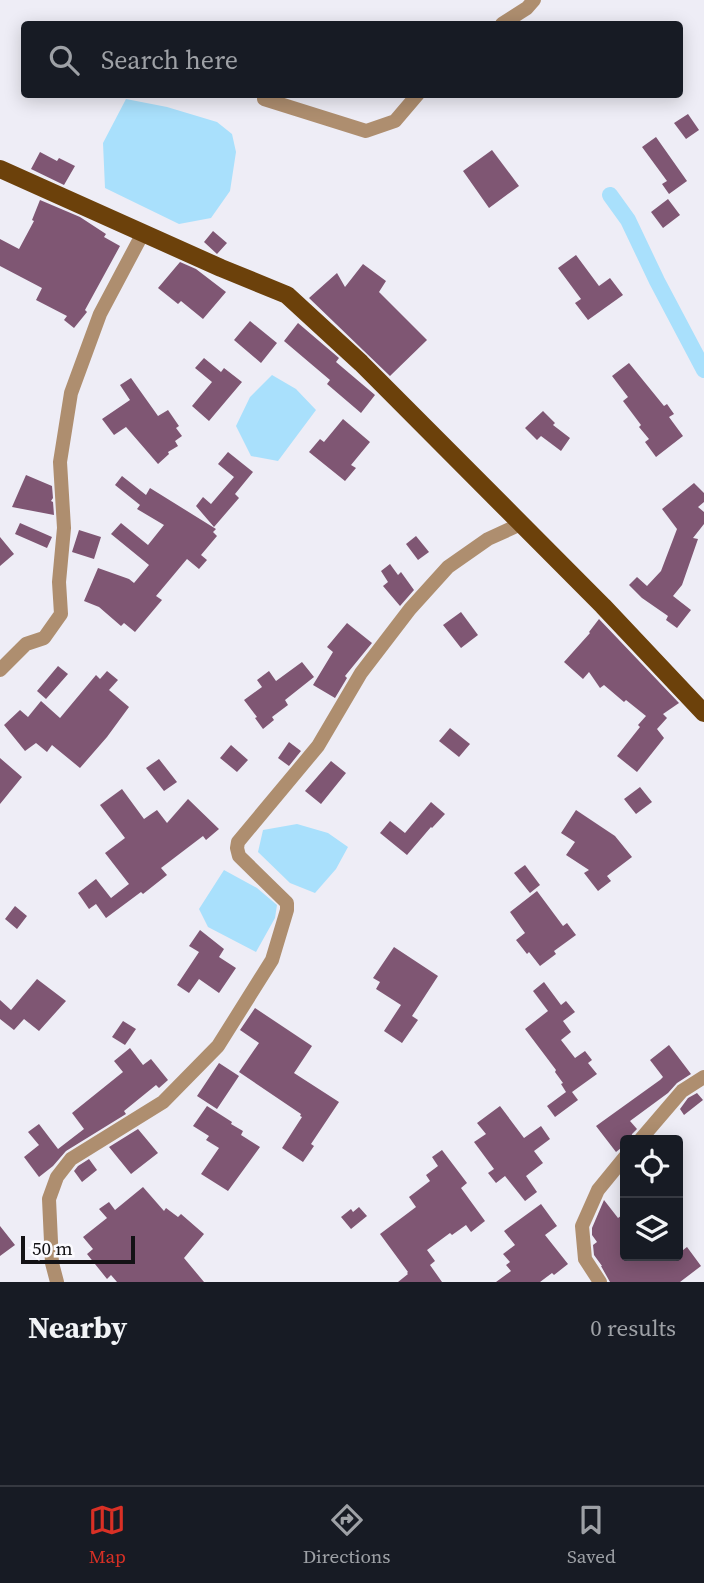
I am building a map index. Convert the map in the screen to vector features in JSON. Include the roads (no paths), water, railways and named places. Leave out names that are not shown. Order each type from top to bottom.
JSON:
[{"type":"main road","points":[[0,169],[287,295],[361,363],[603,606],[704,713]]},
{"type":"street","points":[[507,21],[534,0]]},
{"type":"street","points":[[264,99],[366,131],[395,121],[415,98]]},
{"type":"street","points":[[0,670],[26,644],[44,638],[61,614],[59,582],[64,528],[60,462],[71,393],[100,314],[143,233]]},
{"type":"street","points":[[57,1282],[52,1263],[49,1199],[57,1177],[71,1159],[163,1102],[218,1046],[272,960],[287,903],[239,856],[238,842],[318,746],[361,673],[410,609],[448,567],[488,539],[521,524]]},
{"type":"street","points":[[644,1135],[682,1091],[704,1077]]},
{"type":"street","points":[[600,1282],[585,1259],[582,1226],[598,1190],[620,1163]]},
{"type":"water","points":[[126,99],[167,107],[217,122],[232,134],[236,152],[230,191],[211,218],[179,224],[105,188],[103,143]]},
{"type":"water","points":[[272,375],[296,389],[316,410],[278,461],[251,456],[236,426],[250,397]]},
{"type":"water","points":[[297,824],[328,833],[348,847],[336,869],[315,893],[290,883],[258,852],[263,830]]},
{"type":"water","points":[[224,870],[257,888],[277,905],[275,918],[256,952],[208,927],[199,909]]},
{"type":"waterway","points":[[610,195],[628,220],[704,370]]}]
